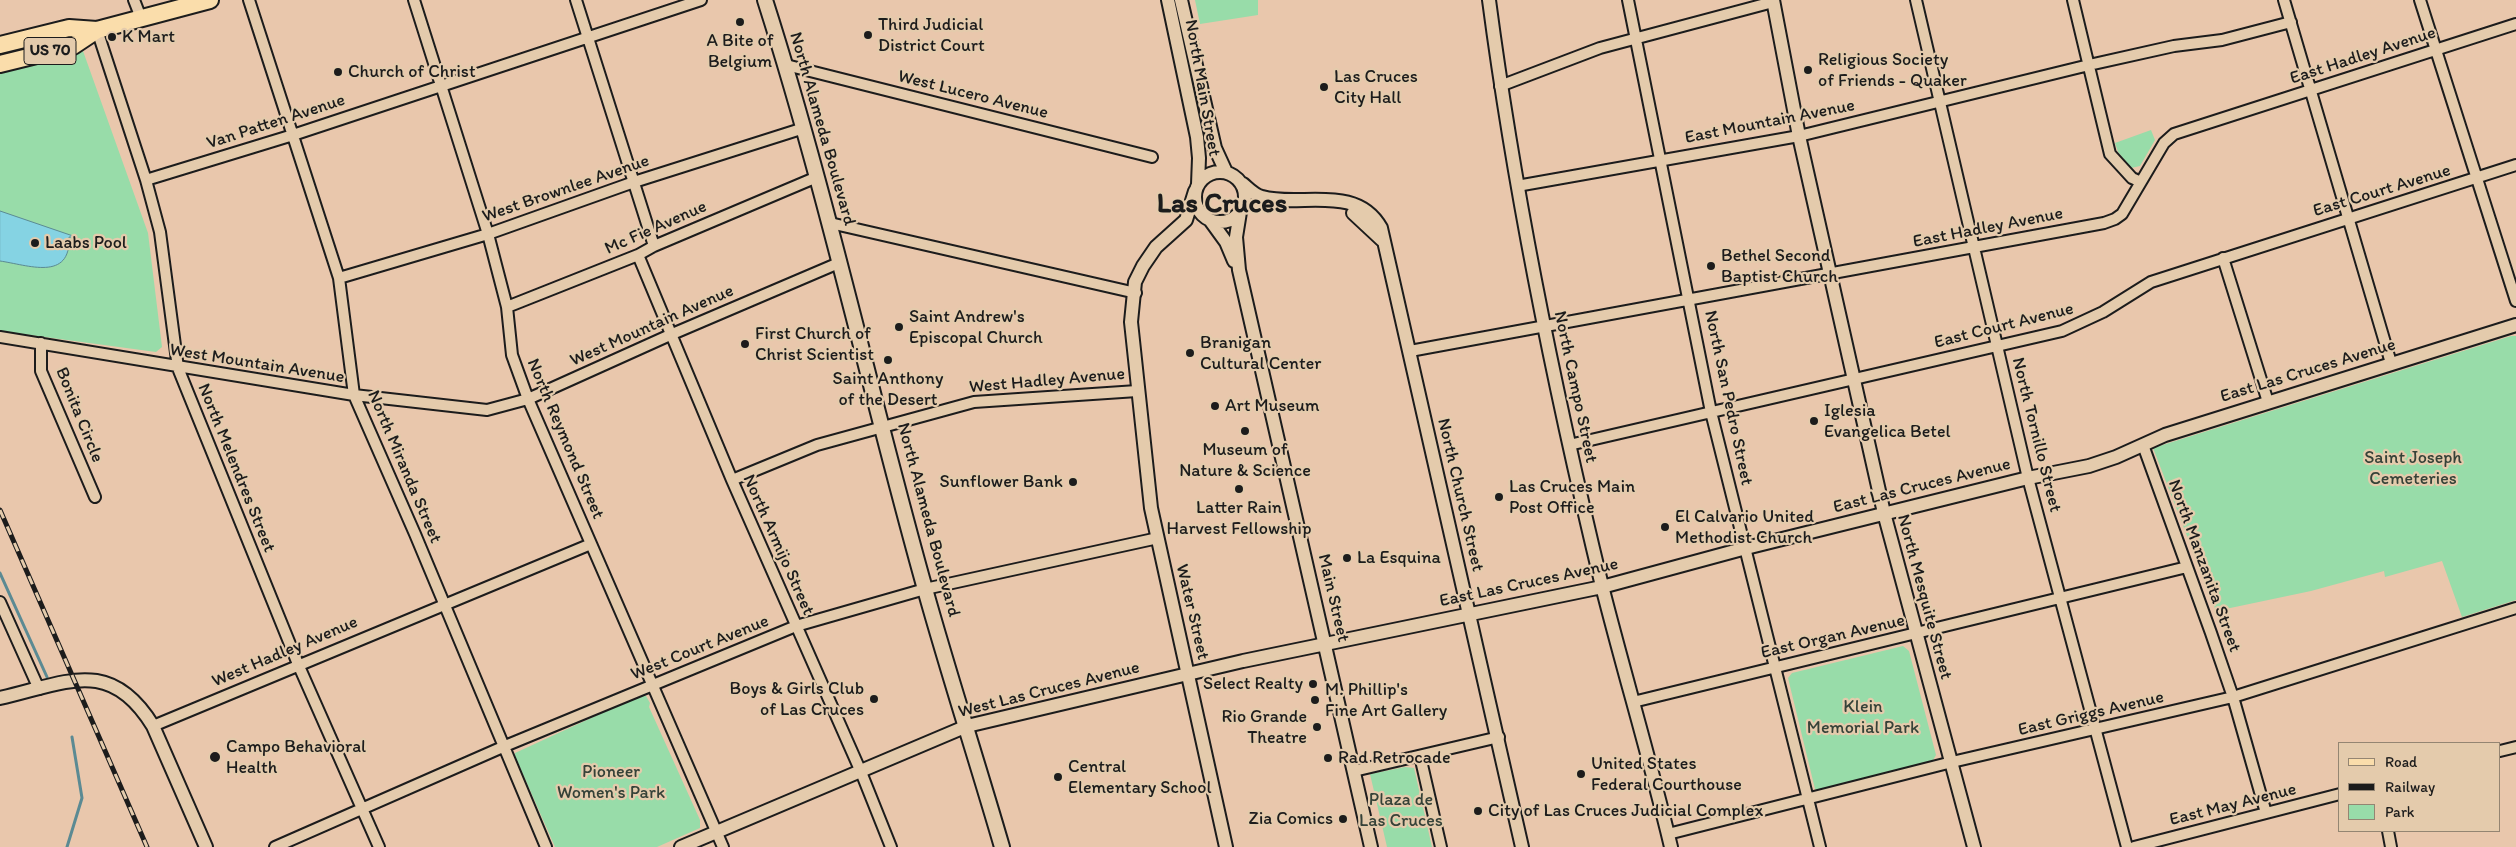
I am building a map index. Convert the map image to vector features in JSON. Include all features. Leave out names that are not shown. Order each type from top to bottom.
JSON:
[{"type":"main road","name":"US 70","points":[[0,64],[73,46],[97,30],[210,0]]},
{"type":"main road","name":"North Alameda Boulevard","points":[[765,0],[786,65],[841,262],[925,589],[1002,847]]},
{"type":"main road","name":"US 70","points":[[0,46],[69,28],[97,30]]},
{"type":"street","points":[[134,0],[141,18]]},
{"type":"street","name":"North Miranda Street","points":[[248,0],[339,278],[354,395],[505,746],[546,847]]},
{"type":"street","name":"North Reymond Street","points":[[414,0],[488,234],[508,307],[512,355],[528,399],[651,685],[724,847]]},
{"type":"street","points":[[576,0],[654,246]]},
{"type":"street","name":"Van Patten Avenue","points":[[146,180],[293,135],[587,36],[701,0]]},
{"type":"street","name":"North Main Street","points":[[1168,0],[1196,137],[1199,158],[1196,187]]},
{"type":"street","name":"North Main Street","points":[[1181,0],[1215,148],[1226,172]]},
{"type":"street","name":"North Campo Street","points":[[1488,0],[1500,86],[1543,327],[1602,587],[1671,847]]},
{"type":"street","name":"North San Pedro Street","points":[[1628,0],[1662,160],[1711,412],[1820,847]]},
{"type":"street","name":"North Tornillo Street","points":[[1916,0],[2028,478],[2127,847]]},
{"type":"street","points":[[2073,0],[2110,154],[2132,178],[2141,182]]},
{"type":"street","points":[[2284,0],[2350,218],[2391,363]]},
{"type":"street","points":[[2420,0],[2516,301]]},
{"type":"street","points":[[1500,86],[1568,59],[1636,37],[1773,1]]},
{"type":"street","name":"North Mesquite Street","points":[[1773,1],[1799,136],[1884,513],[1974,847]]},
{"type":"street","name":"East Mountain Avenue","points":[[1517,186],[1799,136],[2089,65],[2174,46],[2222,40],[2291,22]]},
{"type":"street","name":"East Hadley Avenue","points":[[1410,351],[1486,335],[1543,327],[1690,300],[2115,219],[2122,214],[2164,143],[2174,134],[2516,24]]},
{"type":"street","name":"North Melendres Street","points":[[97,30],[146,180],[160,232],[178,368],[298,664],[379,847]]},
{"type":"street","name":"West Lucero Avenue","points":[[786,65],[1152,157]]},
{"type":"street","name":"West Brownlee Avenue","points":[[339,278],[488,234],[634,182],[804,128]]},
{"type":"street","name":"East Court Avenue","points":[[1569,445],[2062,331],[2082,324],[2151,282],[2516,165]]},
{"type":"street","points":[[1226,172],[1243,184],[1245,195],[1241,210],[1229,220],[1222,222],[1208,219],[1196,207],[1196,187],[1210,173],[1226,172]]},
{"type":"street","name":"Mc Fie Avenue","points":[[508,307],[638,255],[654,246],[817,177]]},
{"type":"street","name":"North Church Street","points":[[1243,184],[1262,197],[1316,199],[1348,204],[1363,210],[1377,221],[1381,228],[1382,240],[1410,351],[1522,847]]},
{"type":"street","name":"Water Street","points":[[1196,187],[1186,220],[1156,247],[1143,266],[1136,282],[1136,293],[1130,322],[1146,474],[1158,538],[1226,847]]},
{"type":"street","name":"North Church Street","points":[[1241,210],[1272,204],[1338,208],[1357,214],[1382,240]]},
{"type":"street","name":"Main Street","points":[[1241,210],[1236,237],[1239,270],[1372,847]]},
{"type":"street","name":"Water Street","points":[[1136,293],[1147,270],[1163,249],[1191,225],[1208,219]]},
{"type":"street","name":"Main Street","points":[[1208,219],[1226,242],[1239,270]]},
{"type":"street","points":[[830,223],[1136,293]]},
{"type":"street","name":"North Armijo Street","points":[[638,255],[670,335],[861,772],[891,847]]},
{"type":"street","points":[[2223,258],[2268,402]]},
{"type":"street","name":"West Mountain Avenue","points":[[0,337],[178,368],[354,395],[487,410],[528,399],[670,335],[841,262]]},
{"type":"street","name":"East Las Cruces Avenue","points":[[1325,644],[1602,587],[1884,513],[2028,478],[2089,466],[2165,435],[2516,325]]},
{"type":"street","name":"Bonita Circle","points":[[40,344],[41,371],[95,497]]},
{"type":"street","name":"West Hadley Avenue","points":[[732,480],[817,445],[974,402],[1137,391]]},
{"type":"street","name":"North Manzanita Street","points":[[2143,445],[2233,697],[2266,813]]},
{"type":"street","name":"West Court Avenue","points":[[275,847],[505,746],[796,626],[925,589],[1158,538]]},
{"type":"street","name":"West Hadley Avenue","points":[[153,726],[590,544]]},
{"type":"street","name":"East Organ Avenue","points":[[1633,702],[2187,567]]},
{"type":"street","points":[[0,602],[39,689]]},
{"type":"street","name":"East Griggs Avenue","points":[[1668,834],[1952,762],[2233,697],[2516,608]]},
{"type":"street","name":"West Las Cruces Avenue","points":[[681,847],[967,726],[1325,644]]},
{"type":"street","points":[[0,698],[82,680],[98,680],[110,684],[133,698],[153,726],[206,847]]},
{"type":"street","points":[[1354,772],[1498,737]]},
{"type":"street","points":[[2501,751],[2516,746]]},
{"type":"street","points":[[1420,756],[1441,847]]},
{"type":"street","name":"East May Avenue","points":[[2134,847],[2338,795]]},
{"type":"street","points":[[2388,832],[2392,847]]},
{"type":"green space","points":[[1195,0],[1258,0],[1258,15],[1200,24]]},
{"type":"green space","points":[[83,51],[148,233],[162,347],[156,352],[0,331],[0,73]]},
{"type":"green space","points":[[2151,130],[2155,140],[2140,166],[2131,168],[2118,152],[2115,143]]},
{"type":"green space","name":"Saint Joseph Cemeteries","points":[[2516,336],[2516,600],[2462,617],[2442,561],[2385,577],[2384,571],[2311,591],[2216,611],[2153,448]]},
{"type":"green space","name":"Klein Memorial Park","points":[[1903,646],[1909,651],[1936,755],[1932,762],[1819,791],[1815,789],[1788,678],[1792,673]]},
{"type":"green space","name":"Pioneer Women's Park","points":[[639,696],[646,696],[650,703],[649,707],[700,820],[700,828],[657,847],[555,847],[515,760],[515,753]]},
{"type":"green space","name":"Plaza de Las Cruces","points":[[1405,767],[1414,768],[1432,847],[1387,847],[1370,774]]},
{"type":"water","name":"Laabs Pool","points":[[0,211],[76,237],[69,237],[68,251],[63,260],[55,265],[35,267],[0,261]]},
{"type":"waterway","points":[[0,573],[47,677]]},
{"type":"waterway","points":[[67,847],[82,798],[72,737]]},
{"type":"railway","points":[[0,510],[147,847]]},
{"type":"place","name":"A Bite of Belgium","points":[[740,22]]},
{"type":"place","name":"Third Judicial District Court","points":[[868,35]]},
{"type":"place","name":"K Mart","points":[[112,37]]},
{"type":"place","name":"Religious Society of Friends - Quaker","points":[[1808,70]]},
{"type":"place","name":"Church of Christ","points":[[338,72]]},
{"type":"place","name":"Las Cruces City Hall","points":[[1324,87]]},
{"type":"place","name":"Laabs Pool","points":[[35,243]]},
{"type":"place","name":"Bethel Second Baptist Church","points":[[1711,266]]},
{"type":"place","name":"Saint Andrew's Episcopal Church","points":[[899,327]]},
{"type":"place","name":"First Church of Christ Scientist","points":[[745,344]]},
{"type":"place","name":"Branigan Cultural Center","points":[[1190,353]]},
{"type":"place","name":"Saint Anthony of the Desert","points":[[888,360]]},
{"type":"place","name":"Art Museum","points":[[1215,406]]},
{"type":"place","name":"Iglesia Evangelica Betel","points":[[1814,421]]},
{"type":"place","name":"Museum of Nature & Science","points":[[1245,431]]},
{"type":"place","name":"Sunflower Bank","points":[[1073,482]]},
{"type":"place","name":"Latter Rain Harvest Fellowship","points":[[1239,489]]},
{"type":"place","name":"Las Cruces Main Post Office","points":[[1499,497]]},
{"type":"place","name":"El Calvario United Methodist Church","points":[[1665,527]]},
{"type":"place","name":"La Esquina","points":[[1347,558]]},
{"type":"place","name":"Select Realty","points":[[1313,684]]},
{"type":"place","name":"Boys & Girls Club of Las Cruces","points":[[874,699]]},
{"type":"place","name":"M. Phillip's Fine Art Gallery","points":[[1315,700]]},
{"type":"place","name":"Rio Grande Theatre","points":[[1317,727]]},
{"type":"place","name":"Campo Behavioral Health","points":[[215,757]]},
{"type":"place","name":"Rad Retrocade","points":[[1328,758]]},
{"type":"place","name":"United States Federal Courthouse","points":[[1581,774]]},
{"type":"place","name":"Central Elementary School","points":[[1058,777]]},
{"type":"place","name":"City of Las Cruces Judicial Complex","points":[[1478,811]]},
{"type":"place","name":"Zia Comics","points":[[1343,819]]},
{"type":"district","name":"Las Cruces","points":[[1222,205]]}]
